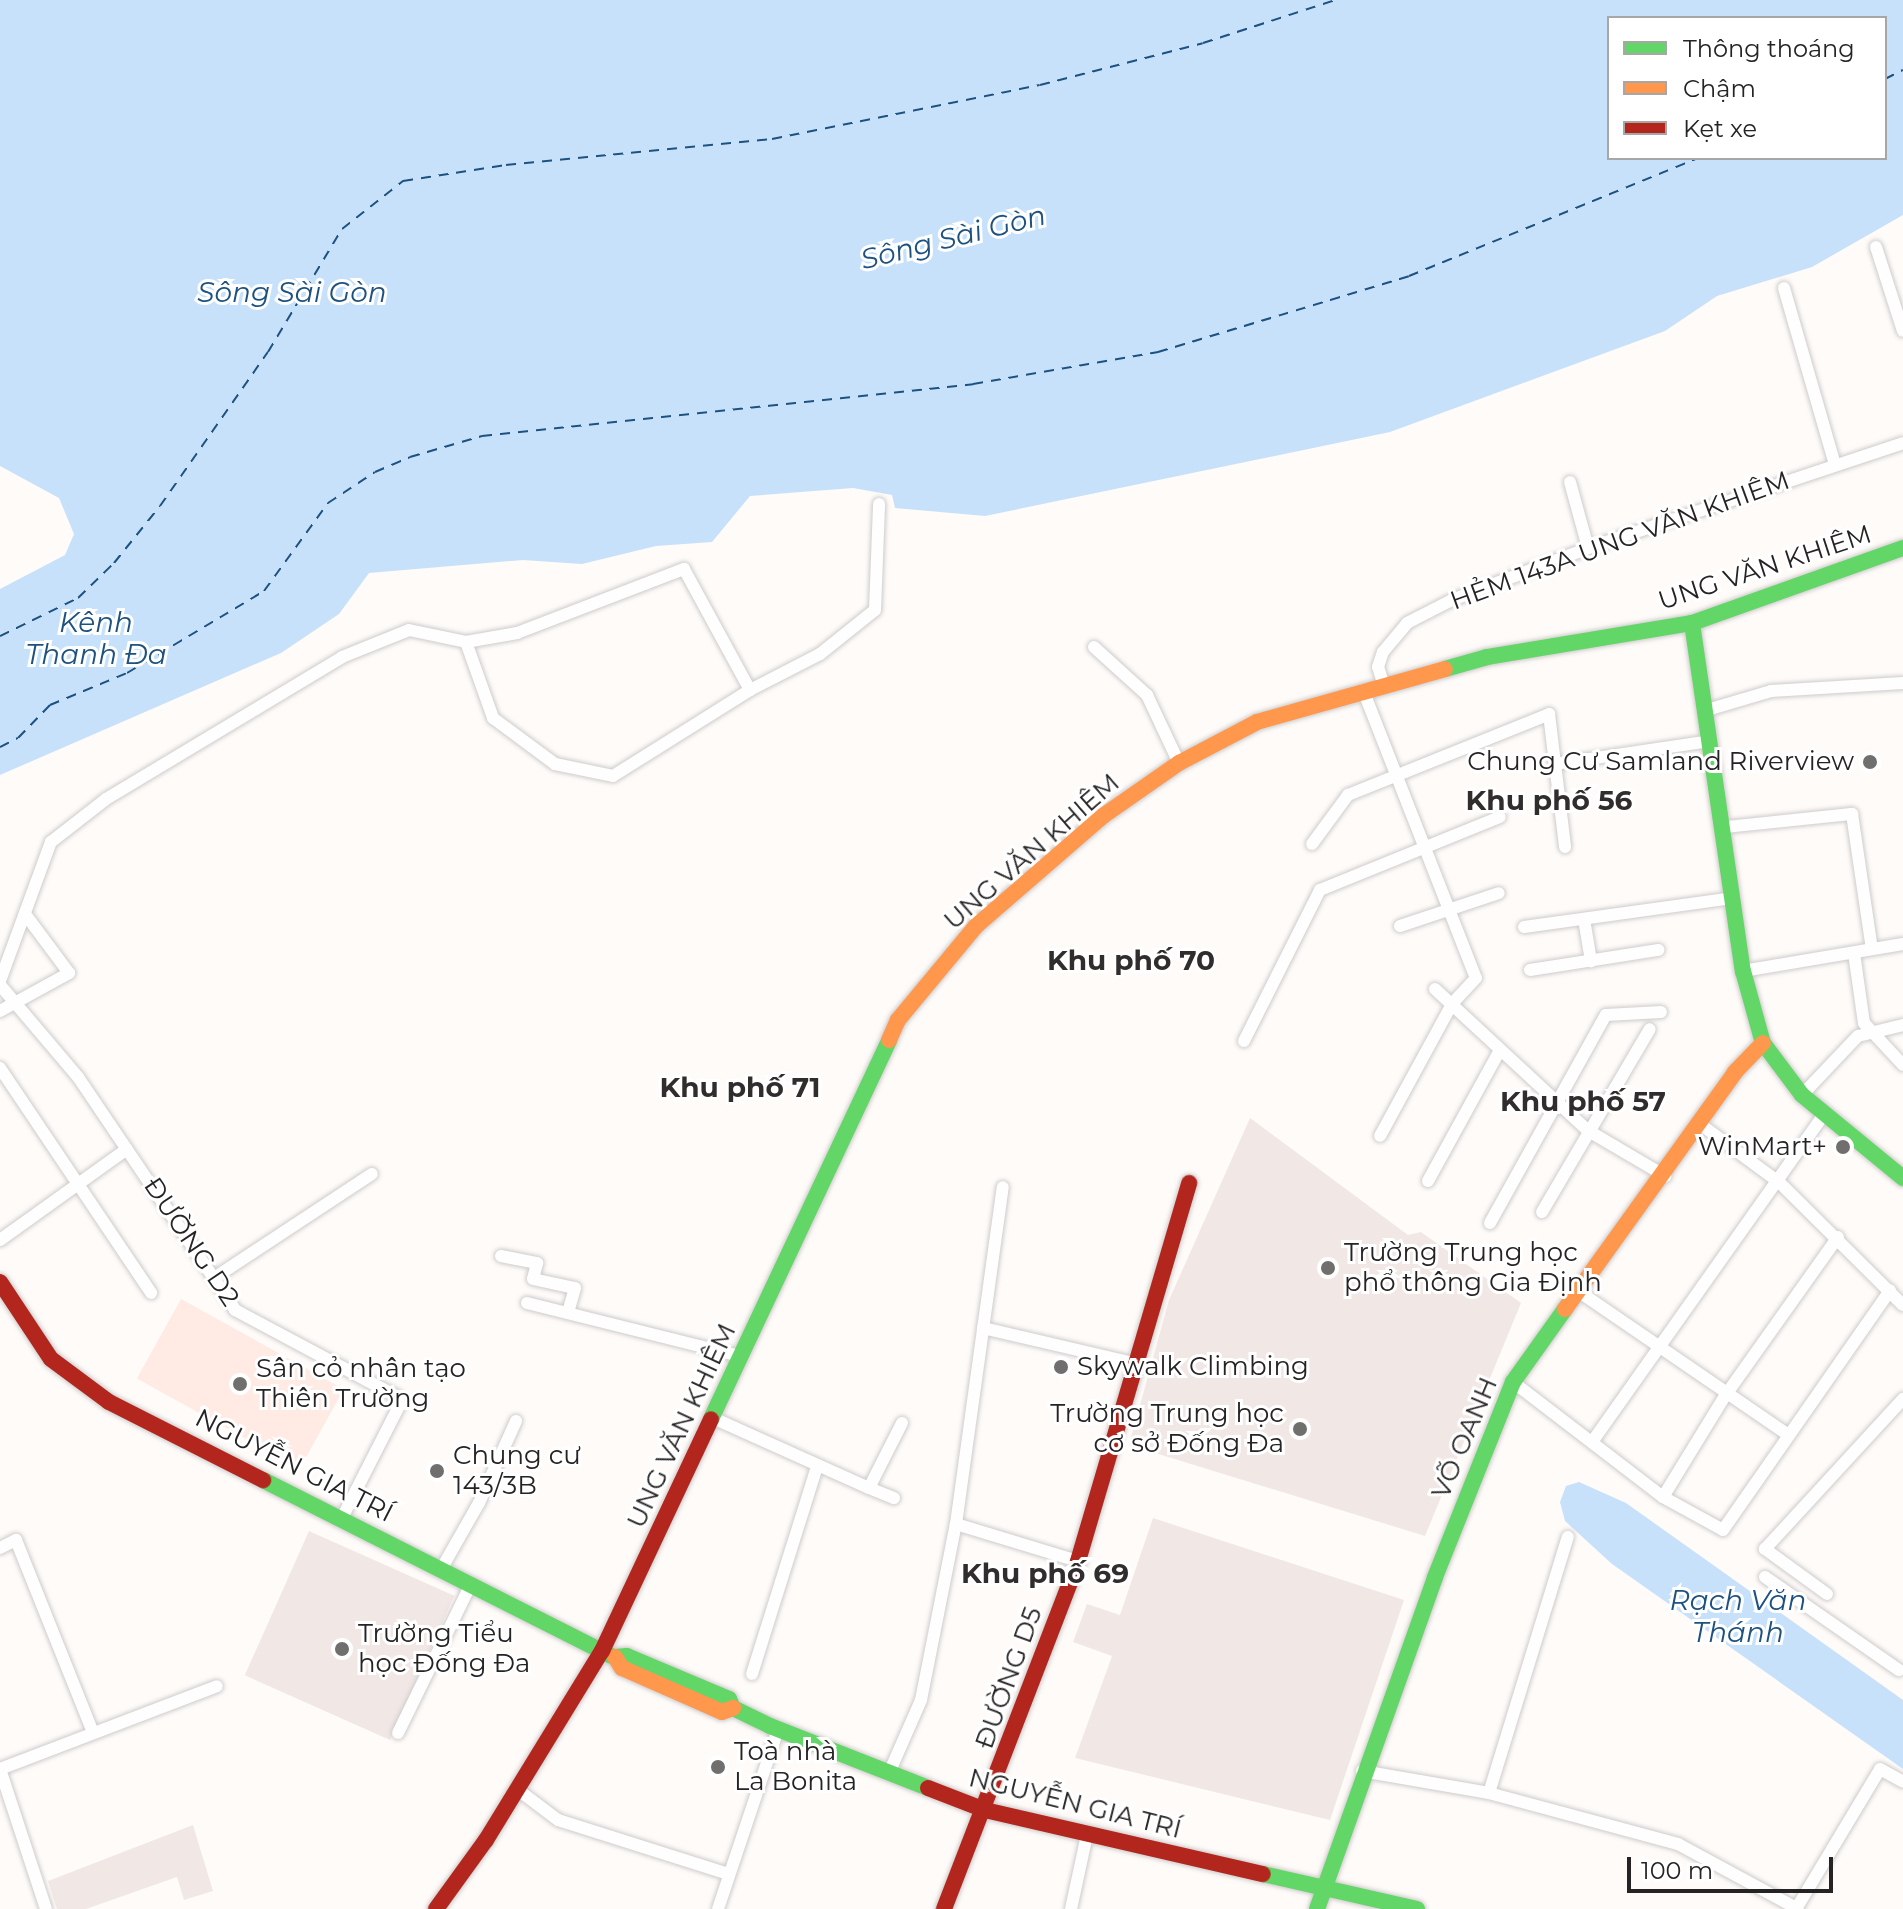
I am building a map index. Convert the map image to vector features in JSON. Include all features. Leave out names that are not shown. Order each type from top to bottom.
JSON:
[{"type":"street","points":[[1876,247],[1903,331]]},
{"type":"street","points":[[1784,288],[1835,465]]},
{"type":"street","name":"HẺM 143A UNG VĂN KHIÊM","points":[[1383,683],[1378,667],[1383,652],[1407,623],[1588,548],[1903,443]]},
{"type":"street","points":[[1570,482],[1588,548]]},
{"type":"street","points":[[466,642],[493,718],[555,764],[613,776],[750,690],[820,654],[875,610],[879,504]]},
{"type":"street","name":"UNG VĂN KHIÊM","points":[[436,1909],[608,1654],[740,1356],[898,1020],[976,926],[1103,816],[1179,763],[1257,722],[1383,683],[1487,657],[1692,623],[1903,548]]},
{"type":"street","points":[[0,983],[51,842],[106,799],[342,657],[409,630],[466,642],[558,620],[684,569],[750,690]]},
{"type":"street","points":[[1692,623],[1726,827],[1743,971],[1763,1043],[1802,1095],[1903,1178]]},
{"type":"street","points":[[1094,647],[1147,695],[1179,763]]},
{"type":"street","points":[[1707,710],[1771,691],[1841,682],[1903,683]]},
{"type":"street","points":[[1363,690],[1476,978],[1452,1004],[1380,1136]]},
{"type":"street","points":[[1312,844],[1348,795],[1395,773],[1549,714],[1565,847]]},
{"type":"street","points":[[1555,764],[1710,741]]},
{"type":"street","points":[[1726,827],[1852,814],[1872,949]]},
{"type":"street","points":[[1244,1041],[1309,906],[1325,886],[1500,817]]},
{"type":"street","points":[[1400,926],[1499,893]]},
{"type":"street","points":[[1524,927],[1732,898]]},
{"type":"street","points":[[0,1011],[17,1005],[69,973],[25,914]]},
{"type":"street","points":[[1584,919],[1591,961]]},
{"type":"street","points":[[1743,971],[1903,944]]},
{"type":"street","points":[[1530,970],[1658,950]]},
{"type":"street","points":[[1854,953],[1870,1033],[1903,1065]]},
{"type":"street","name":"ĐƯỜNG D2","points":[[0,983],[78,1077],[242,1317],[398,1397],[399,1406],[342,1518]]},
{"type":"street","points":[[1435,989],[1587,1130],[1665,1176]]},
{"type":"street","points":[[1490,1223],[1606,1015],[1661,1012]]},
{"type":"street","points":[[1802,1095],[1845,1045],[1870,1033],[1903,1025]]},
{"type":"street","points":[[1542,1212],[1587,1130],[1650,1029]]},
{"type":"street","name":"VÕ OANH","points":[[1317,1909],[1362,1771],[1513,1382],[1665,1176],[1735,1072],[1763,1043]]},
{"type":"street","points":[[1428,1181],[1500,1050]]},
{"type":"street","points":[[0,1068],[151,1293]]},
{"type":"street","points":[[1592,1442],[1780,1183],[1824,1114]]},
{"type":"street","points":[[1700,1124],[1780,1183],[1838,1237],[1903,1305]]},
{"type":"street","points":[[0,1240],[127,1149]]},
{"type":"street","points":[[214,1278],[372,1174]]},
{"type":"street","name":"ĐƯỜNG D5","points":[[944,1909],[985,1810],[1078,1561],[1133,1363],[1189,1183]]},
{"type":"street","points":[[889,1773],[921,1700],[956,1524],[1003,1187]]},
{"type":"street","points":[[1663,1497],[1725,1396],[1838,1237]]},
{"type":"street","points":[[501,1256],[537,1263],[533,1279],[575,1288],[568,1313]]},
{"type":"street","name":"NGUYỄN GIA TRÍ","points":[[0,1282],[51,1359],[109,1402],[443,1566],[470,1586],[608,1654],[622,1668],[722,1712],[733,1708],[778,1730],[985,1810],[1417,1909]]},
{"type":"street","points":[[1513,1382],[1663,1497],[1723,1530],[1890,1291]]},
{"type":"street","points":[[1581,1293],[1725,1396],[1788,1435]]},
{"type":"street","points":[[527,1303],[740,1356]]},
{"type":"street","points":[[983,1328],[1133,1363]]},
{"type":"street","points":[[1827,1594],[1765,1549],[1903,1399]]},
{"type":"street","points":[[713,1418],[894,1498]]},
{"type":"street","points":[[443,1566],[479,1503],[516,1421]]},
{"type":"street","points":[[869,1488],[902,1423]]},
{"type":"street","points":[[752,1674],[817,1466]]},
{"type":"street","points":[[956,1524],[1078,1561]]},
{"type":"street","points":[[1489,1793],[1568,1537]]},
{"type":"street","points":[[0,1548],[16,1540],[93,1733]]},
{"type":"street","points":[[1765,1577],[1902,1669]]},
{"type":"street","points":[[398,1733],[470,1586]]},
{"type":"street","points":[[46,1909],[0,1769],[217,1686]]},
{"type":"street","points":[[718,1909],[778,1730]]},
{"type":"street","points":[[1362,1771],[1489,1793],[1678,1844],[1797,1909],[1880,1769],[1903,1782]]},
{"type":"street","points":[[517,1789],[558,1820],[728,1874]]},
{"type":"street","points":[[1071,1909],[1087,1835]]},
{"type":"shaded area","points":[[1250,1118],[1408,1235],[1421,1232],[1521,1303],[1425,1536],[1129,1445],[1169,1300]]},
{"type":"shaded area","name":"Sân cỏ nhân tạo Thiên Trường","points":[[181,1299],[344,1389],[300,1469],[137,1379]]},
{"type":"shaded area","points":[[1153,1518],[1404,1600],[1330,1820],[1075,1758],[1112,1656],[1073,1642],[1087,1604],[1120,1615]]},
{"type":"shaded area","name":"Trường Tiểu học Đống Đa","points":[[309,1531],[454,1596],[390,1740],[245,1675]]},
{"type":"shaded area","points":[[193,1825],[213,1891],[184,1900],[177,1877],[86,1909],[57,1909],[48,1881]]},
{"type":"water","name":"Sông Sài Gòn","points":[[0,0],[1903,0],[1903,215],[1812,267],[1717,296],[1665,331],[1390,432],[985,516],[895,508],[892,495],[853,488],[750,496],[712,542],[656,546],[582,564],[523,560],[369,573],[339,614],[281,653],[0,775],[0,589],[65,555],[74,534],[59,498],[0,466]]},
{"type":"water","name":"Rạch Văn Thánh","points":[[1579,1482],[1626,1503],[1903,1700],[1903,1769],[1612,1564],[1565,1521],[1560,1502],[1566,1486]]},
{"type":"ferry route","points":[[0,636],[78,598],[114,563],[160,506],[268,352],[342,229],[403,181],[506,165],[772,139],[1040,85],[1203,43],[1335,0]]},
{"type":"ferry route","points":[[1887,78],[1903,70]]},
{"type":"ferry route","points":[[0,747],[18,738],[50,705],[127,673],[264,591],[328,503],[375,472],[410,457],[482,436],[973,384],[1158,352],[1409,276],[1693,160]]},
{"type":"traffic: fast","points":[[1445,669],[1487,657],[1692,623],[1903,548]]},
{"type":"traffic: fast","points":[[1692,623],[1743,971],[1763,1043],[1802,1095],[1903,1178]]},
{"type":"traffic: fast","points":[[711,1419],[889,1040]]},
{"type":"traffic: fast","points":[[1317,1909],[1435,1577],[1513,1382],[1565,1309]]},
{"type":"traffic: fast","points":[[263,1480],[610,1655]]},
{"type":"traffic: fast","points":[[615,1657],[627,1656],[729,1699],[733,1708],[770,1726],[928,1788]]},
{"type":"traffic: fast","points":[[1263,1874],[1417,1909]]},
{"type":"traffic: slow","points":[[889,1040],[898,1020],[976,926],[1103,816],[1179,763],[1257,722],[1445,669]]},
{"type":"traffic: slow","points":[[1565,1309],[1735,1072],[1763,1043]]},
{"type":"traffic: slow","points":[[615,1657],[622,1668],[722,1712],[733,1708]]},
{"type":"traffic: jam","points":[[944,1909],[1078,1561],[1189,1183]]},
{"type":"traffic: jam","points":[[0,1282],[51,1359],[109,1402],[263,1480]]},
{"type":"traffic: jam","points":[[436,1909],[486,1840],[602,1651],[711,1419]]},
{"type":"traffic: jam","points":[[928,1788],[985,1810],[1263,1874]]},
{"type":"place","name":"Chung Cư Samland Riverview","points":[[1870,762]]},
{"type":"place","name":"WinMart+","points":[[1843,1147]]},
{"type":"place","name":"Trường Trung học phổ thông Gia Định","points":[[1328,1268]]},
{"type":"place","name":"Skywalk Climbing","points":[[1061,1367]]},
{"type":"place","name":"Sân cỏ nhân tạo Thiên Trường","points":[[240,1384]]},
{"type":"place","name":"Trường Trung học cơ sở Đống Đa","points":[[1300,1429]]},
{"type":"place","name":"Chung cư 143/3B","points":[[437,1471]]},
{"type":"place","name":"Trường Tiểu học Đống Đa","points":[[342,1649]]},
{"type":"place","name":"Toà nhà La Bonita","points":[[718,1767]]},
{"type":"district","name":"Khu phố 56","points":[[1549,800]]},
{"type":"district","name":"Khu phố 70","points":[[1131,960]]},
{"type":"district","name":"Khu phố 71","points":[[740,1087]]},
{"type":"district","name":"Khu phố 57","points":[[1583,1101]]},
{"type":"district","name":"Khu phố 69","points":[[1045,1573]]},
{"type":"water label","name":"Kênh Thanh Đa","points":[[96,638]]}]
